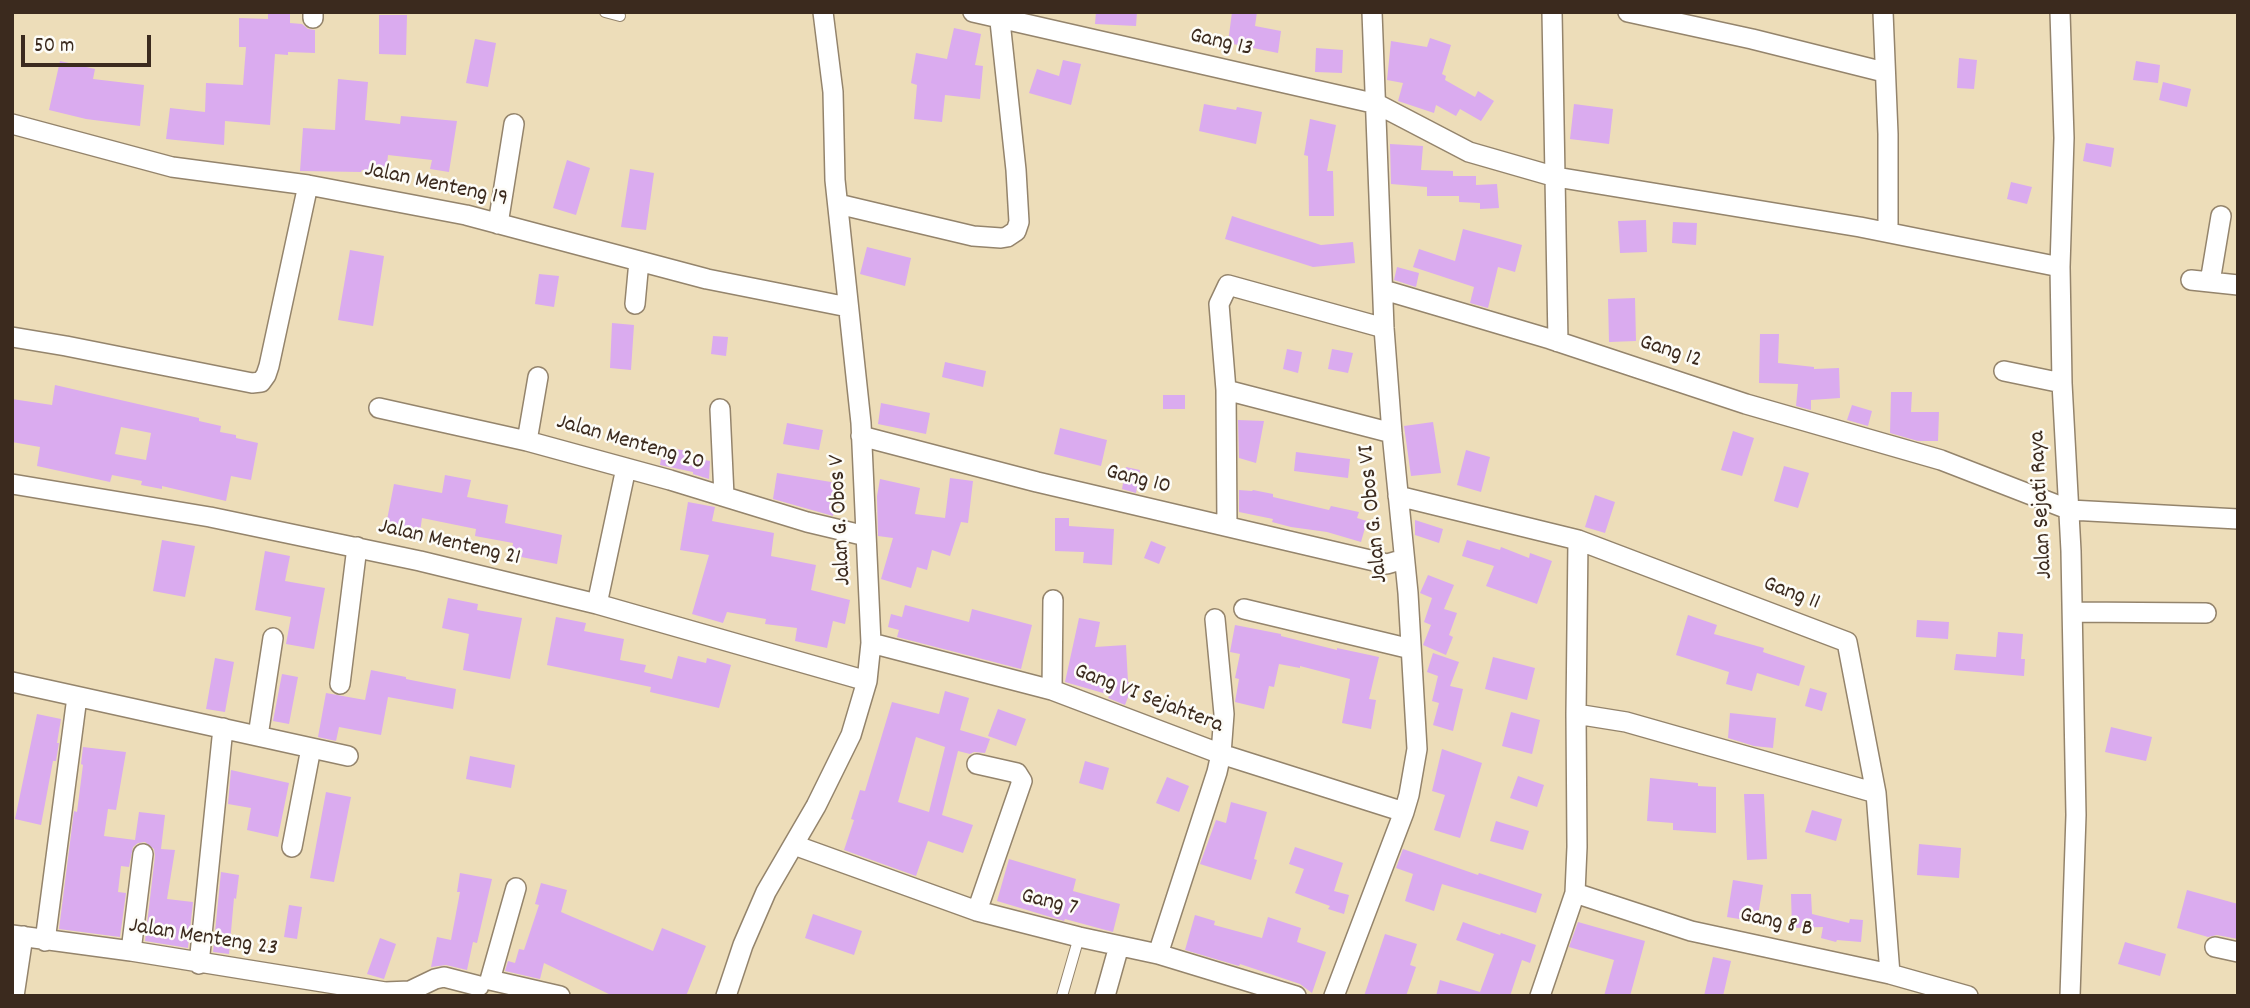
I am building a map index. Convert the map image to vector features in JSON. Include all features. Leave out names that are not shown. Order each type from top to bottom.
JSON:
[{"type":"street","name":"Jalan G. Obos V","points":[[726,996],[743,945],[766,892],[840,762],[858,718],[867,681],[871,643],[861,436],[835,180],[833,92],[823,12]]},
{"type":"street","name":"Gang 13","points":[[973,12],[999,15],[1377,104],[1469,152],[1556,177],[1888,232],[2060,268]]},
{"type":"street","name":"Jalan G. Obos VI","points":[[1334,996],[1404,812],[1417,749],[1384,328],[1372,12]]},
{"type":"street","points":[[1552,12],[1558,342]]},
{"type":"street","points":[[1628,12],[1884,72]]},
{"type":"street","points":[[1883,12],[1888,134],[1888,232]]},
{"type":"street","name":"Jalan Sejati Raya","points":[[2060,12],[2064,138],[2060,268],[2062,383],[2070,510],[2076,815],[2070,996]]},
{"type":"street","points":[[838,204],[973,236],[1001,238],[1016,231],[1019,222],[1016,170],[999,15]]},
{"type":"street","name":"Jalan Menteng 19","points":[[12,124],[172,167],[308,185],[466,215],[707,279],[848,307]]},
{"type":"street","points":[[498,224],[514,124]]},
{"type":"street","points":[[12,337],[251,383],[261,382],[269,366],[308,185]]},
{"type":"street","points":[[2221,216],[2201,281],[2238,285]]},
{"type":"street","points":[[635,304],[639,261]]},
{"type":"street","points":[[1227,526],[1226,390],[1219,304],[1228,285],[1384,328]]},
{"type":"street","name":"Gang 12","points":[[1384,290],[1558,342],[1746,404],[1941,460],[2070,510],[2238,519]]},
{"type":"street","points":[[2004,371],[2062,383]]},
{"type":"street","points":[[527,441],[538,377]]},
{"type":"street","points":[[1226,390],[1392,433]]},
{"type":"street","name":"Jalan Menteng 20","points":[[379,408],[527,441],[807,522],[866,536]]},
{"type":"street","points":[[720,409],[724,496]]},
{"type":"street","name":"Gang 10","points":[[861,436],[1219,526],[1387,564],[1404,559]]},
{"type":"street","points":[[597,604],[626,468]]},
{"type":"street","name":"Jalan Menteng 21","points":[[12,484],[210,517],[357,547],[597,604],[867,681]]},
{"type":"street","name":"Gang 11","points":[[1398,495],[1578,540],[1847,642],[1876,793],[1890,974]]},
{"type":"street","points":[[1540,996],[1575,893],[1578,540]]},
{"type":"street","points":[[340,684],[357,547]]},
{"type":"street","points":[[1052,690],[1053,600]]},
{"type":"street","points":[[1244,609],[1411,649]]},
{"type":"street","points":[[2073,612],[2206,613]]},
{"type":"street","points":[[1158,954],[1221,754],[1224,714],[1215,619]]},
{"type":"street","points":[[258,736],[273,638]]},
{"type":"street","name":"Gang VI Sejahtera","points":[[871,643],[1052,690],[1221,754],[1404,812]]},
{"type":"street","points":[[12,682],[348,756]]},
{"type":"street","points":[[45,941],[77,697]]},
{"type":"street","points":[[1576,714],[1626,722],[1876,793]]},
{"type":"street","points":[[199,964],[223,729]]},
{"type":"street","points":[[292,847],[311,748]]},
{"type":"street","points":[[976,764],[1012,772],[1022,781],[977,911]]},
{"type":"street","name":"Gang 7","points":[[794,845],[977,911],[1158,954],[1296,996]]},
{"type":"street","points":[[131,951],[143,855]]},
{"type":"street","points":[[481,987],[516,888]]},
{"type":"street","name":"Gang 8 B","points":[[1575,893],[1691,931],[1890,974],[1968,996]]},
{"type":"street","points":[[14,996],[17,936]]},
{"type":"street","name":"Jalan Menteng 23","points":[[17,936],[131,951],[385,994],[410,990],[444,977],[481,987],[552,995]]},
{"type":"street","points":[[1105,996],[1119,946]]},
{"type":"street","points":[[2215,947],[2238,952]]},
{"type":"lane","points":[[605,12],[620,16]]},
{"type":"lane","points":[[1062,996],[1079,937]]},
{"type":"building","points":[[268,12],[290,12],[290,23],[302,24],[315,30],[315,53],[275,54],[270,125],[225,121],[224,145],[166,139],[170,108],[205,112],[206,83],[243,85],[246,47],[239,47],[239,18],[268,19]]},
{"type":"building","points":[[1096,12],[1137,12],[1136,26],[1095,24]]},
{"type":"building","points":[[1232,12],[1257,12],[1255,26],[1281,31],[1278,53],[1228,43]]},
{"type":"building","points":[[379,15],[407,15],[406,55],[379,54]]},
{"type":"building","points":[[954,28],[981,34],[975,65],[983,66],[980,99],[945,95],[942,122],[914,119],[917,85],[911,83],[916,53],[947,59]]},
{"type":"building","points":[[1430,38],[1451,45],[1442,74],[1446,76],[1445,80],[1475,97],[1478,91],[1494,101],[1481,121],[1460,109],[1456,116],[1436,105],[1434,113],[1398,101],[1403,83],[1387,80],[1391,41],[1427,47]]},
{"type":"building","points":[[475,39],[496,43],[488,87],[466,83]]},
{"type":"building","points":[[1316,48],[1343,50],[1342,73],[1315,72]]},
{"type":"building","points":[[1959,58],[1977,60],[1974,89],[1957,88]]},
{"type":"building","points":[[1063,60],[1081,64],[1071,105],[1029,93],[1037,69],[1059,76]]},
{"type":"building","points":[[60,61],[95,69],[93,79],[144,85],[140,126],[86,119],[49,110]]},
{"type":"building","points":[[2136,61],[2160,65],[2158,83],[2133,80]]},
{"type":"building","points":[[338,79],[368,82],[365,120],[400,124],[401,116],[457,121],[449,172],[430,169],[432,160],[388,155],[386,173],[362,170],[300,171],[303,128],[335,130]]},
{"type":"building","points":[[2163,82],[2191,89],[2187,107],[2159,100]]},
{"type":"building","points":[[1204,104],[1262,112],[1256,144],[1199,131]]},
{"type":"building","points":[[1574,104],[1613,109],[1609,144],[1570,139]]},
{"type":"building","points":[[1310,119],[1336,125],[1327,171],[1333,171],[1334,216],[1309,216],[1308,156],[1304,155]]},
{"type":"building","points":[[2086,143],[2114,148],[2111,167],[2083,161]]},
{"type":"building","points":[[1390,144],[1423,146],[1421,170],[1453,171],[1453,176],[1476,176],[1476,185],[1497,184],[1499,208],[1480,209],[1480,203],[1459,202],[1459,196],[1427,196],[1427,187],[1391,184]]},
{"type":"building","points":[[567,160],[590,168],[576,215],[553,208]]},
{"type":"building","points":[[630,169],[654,173],[646,230],[621,227]]},
{"type":"building","points":[[2011,182],[2032,187],[2027,204],[2007,199]]},
{"type":"building","points":[[1232,216],[1321,245],[1353,242],[1355,263],[1313,267],[1225,239]]},
{"type":"building","points":[[1646,220],[1647,252],[1620,253],[1618,221]]},
{"type":"building","points":[[1673,222],[1697,223],[1696,245],[1672,243]]},
{"type":"building","points":[[1463,229],[1522,245],[1515,272],[1498,267],[1488,308],[1470,303],[1474,287],[1413,267],[1419,249],[1455,261]]},
{"type":"building","points":[[867,247],[911,258],[905,286],[860,274]]},
{"type":"building","points":[[350,250],[384,256],[373,326],[338,320]]},
{"type":"building","points":[[1397,267],[1419,273],[1416,287],[1394,280]]},
{"type":"building","points":[[539,274],[559,276],[554,307],[535,304]]},
{"type":"building","points":[[1635,298],[1636,341],[1609,342],[1608,299]]},
{"type":"building","points":[[612,323],[634,325],[631,370],[610,368]]},
{"type":"building","points":[[1760,334],[1779,334],[1778,363],[1814,369],[1839,368],[1840,398],[1811,400],[1811,410],[1796,406],[1798,384],[1759,383]]},
{"type":"building","points":[[713,336],[728,337],[726,356],[711,354]]},
{"type":"building","points":[[1287,349],[1302,352],[1298,373],[1283,369]]},
{"type":"building","points":[[1332,349],[1353,353],[1348,373],[1328,369]]},
{"type":"building","points":[[945,362],[986,371],[983,387],[942,377]]},
{"type":"building","points":[[55,385],[199,418],[199,421],[221,426],[220,432],[258,443],[251,480],[231,476],[226,501],[162,486],[162,489],[141,485],[142,481],[112,475],[110,482],[37,466],[40,447],[12,442],[12,399],[52,405]],"holes":[[[121,427],[151,433],[146,460],[115,454]]]},
{"type":"building","points":[[1891,392],[1912,392],[1911,412],[1939,412],[1938,441],[1918,441],[1890,433]]},
{"type":"building","points":[[1163,395],[1185,395],[1185,409],[1163,409]]},
{"type":"building","points":[[881,403],[930,413],[926,434],[878,424]]},
{"type":"building","points":[[1852,405],[1872,411],[1868,426],[1847,420]]},
{"type":"building","points":[[1238,420],[1264,421],[1256,463],[1239,458]]},
{"type":"building","points":[[1433,422],[1441,473],[1411,476],[1404,426]]},
{"type":"building","points":[[787,423],[823,430],[819,450],[783,444]]},
{"type":"building","points":[[1060,428],[1107,440],[1101,466],[1054,454]]},
{"type":"building","points":[[1733,431],[1754,438],[1742,476],[1721,470]]},
{"type":"building","points":[[663,447],[688,451],[687,457],[710,461],[709,479],[693,472],[660,465]]},
{"type":"building","points":[[1466,450],[1490,457],[1481,492],[1457,485]]},
{"type":"building","points":[[1296,452],[1350,459],[1348,478],[1294,471]]},
{"type":"building","points":[[1784,466],[1809,473],[1798,508],[1774,501]]},
{"type":"building","points":[[1126,467],[1140,470],[1136,493],[1122,489]]},
{"type":"building","points":[[777,473],[837,483],[833,516],[773,499]]},
{"type":"building","points":[[445,475],[471,480],[467,497],[508,505],[505,523],[562,535],[557,564],[511,555],[513,543],[475,536],[476,529],[422,518],[420,532],[386,525],[394,484],[442,493]]},
{"type":"building","points":[[950,478],[973,481],[968,523],[961,522],[950,556],[932,550],[927,570],[917,567],[911,588],[881,579],[893,538],[878,536],[877,496],[880,479],[920,488],[915,514],[945,518]]},
{"type":"building","points":[[1239,490],[1273,494],[1273,497],[1329,510],[1331,506],[1359,512],[1357,518],[1367,521],[1361,542],[1327,532],[1291,527],[1272,522],[1273,519],[1239,512]]},
{"type":"building","points":[[1595,495],[1615,502],[1605,533],[1585,527]]},
{"type":"building","points":[[688,502],[715,507],[712,521],[774,533],[771,556],[816,565],[811,590],[850,600],[845,624],[833,621],[827,648],[795,641],[797,628],[765,624],[766,619],[727,612],[723,623],[692,614],[709,555],[680,550]]},
{"type":"building","points":[[1055,518],[1069,518],[1069,526],[1114,529],[1112,565],[1083,563],[1084,552],[1055,551]]},
{"type":"building","points":[[1415,520],[1443,529],[1439,543],[1415,535]]},
{"type":"building","points":[[162,540],[195,546],[185,597],[153,591]]},
{"type":"building","points":[[1467,540],[1500,550],[1501,547],[1529,558],[1530,553],[1552,561],[1537,604],[1486,586],[1494,566],[1462,556]]},
{"type":"building","points":[[1151,541],[1166,547],[1159,564],[1144,558]]},
{"type":"building","points":[[265,551],[290,556],[285,581],[325,588],[314,649],[286,644],[291,617],[255,610]]},
{"type":"building","points":[[1428,575],[1454,585],[1444,609],[1457,613],[1449,635],[1453,637],[1446,655],[1423,645],[1431,625],[1424,622],[1432,598],[1420,593]]},
{"type":"building","points":[[448,598],[478,604],[477,610],[522,618],[510,679],[463,670],[469,634],[442,628]]},
{"type":"building","points":[[905,605],[969,622],[972,609],[1032,625],[1021,669],[897,637],[899,630],[888,627],[891,614],[902,617]]},
{"type":"building","points":[[1688,615],[1717,625],[1714,634],[1764,648],[1763,652],[1805,666],[1799,686],[1757,673],[1752,691],[1726,684],[1729,672],[1676,655]]},
{"type":"building","points":[[556,617],[586,623],[584,631],[624,639],[620,660],[646,665],[644,672],[672,679],[678,656],[706,663],[707,658],[731,665],[719,708],[650,692],[651,687],[547,665]]},
{"type":"building","points":[[1079,618],[1100,622],[1095,647],[1126,645],[1128,682],[1133,684],[1125,705],[1108,698],[1110,695],[1065,682]]},
{"type":"building","points":[[1917,620],[1949,622],[1948,639],[1916,637]]},
{"type":"building","points":[[1235,625],[1281,634],[1337,650],[1379,657],[1369,699],[1376,700],[1371,729],[1342,723],[1350,679],[1300,666],[1279,664],[1274,687],[1269,686],[1264,709],[1235,702],[1239,679],[1235,678],[1240,654],[1230,652]]},
{"type":"building","points":[[1998,632],[2023,634],[2021,659],[2025,659],[2024,676],[1954,670],[1956,654],[1996,657]]},
{"type":"building","points":[[1433,653],[1459,662],[1450,686],[1463,689],[1453,731],[1433,725],[1439,703],[1432,701],[1438,676],[1427,672]]},
{"type":"building","points":[[1493,657],[1535,668],[1527,700],[1485,689]]},
{"type":"building","points":[[215,658],[234,662],[225,712],[206,709]]},
{"type":"building","points":[[371,670],[456,689],[453,709],[388,697],[381,735],[339,727],[336,741],[318,737],[326,693],[365,700]]},
{"type":"building","points":[[282,674],[298,677],[289,724],[273,721]]},
{"type":"building","points":[[1810,688],[1827,693],[1822,711],[1805,706]]},
{"type":"building","points":[[945,691],[969,698],[960,730],[990,739],[985,753],[970,754],[958,751],[942,815],[973,825],[963,853],[928,841],[916,876],[844,850],[860,790],[865,791],[892,702],[939,714]],"holes":[[[916,737],[945,747],[929,812],[898,802]]]},
{"type":"building","points":[[998,709],[1026,719],[1016,746],[988,736]]},
{"type":"building","points":[[1511,712],[1540,720],[1532,754],[1502,746]]},
{"type":"building","points":[[1730,713],[1776,718],[1773,748],[1754,746],[1728,738]]},
{"type":"building","points":[[37,714],[61,719],[56,761],[53,761],[41,825],[15,819]]},
{"type":"building","points":[[2111,727],[2152,737],[2146,761],[2105,752]]},
{"type":"building","points":[[83,747],[126,752],[116,810],[108,809],[104,836],[135,840],[139,812],[165,815],[161,849],[175,850],[167,899],[193,902],[188,948],[145,941],[155,856],[154,849],[145,842],[133,847],[129,867],[121,866],[118,892],[126,893],[120,937],[59,929],[74,811],[77,812]]},
{"type":"building","points":[[1442,749],[1482,763],[1460,838],[1434,830],[1445,795],[1432,791]]},
{"type":"building","points":[[470,756],[515,765],[511,788],[466,779]]},
{"type":"building","points":[[1085,761],[1109,768],[1103,790],[1079,783]]},
{"type":"building","points":[[231,770],[289,783],[278,837],[247,830],[251,808],[228,804]]},
{"type":"building","points":[[1518,776],[1544,785],[1537,807],[1510,798]]},
{"type":"building","points":[[1167,777],[1189,786],[1179,812],[1156,803]]},
{"type":"building","points":[[1650,778],[1716,787],[1716,833],[1673,830],[1673,823],[1647,821]]},
{"type":"building","points":[[326,792],[351,797],[334,882],[310,878]]},
{"type":"building","points":[[1744,794],[1764,794],[1767,859],[1747,860]]},
{"type":"building","points":[[1231,802],[1267,812],[1251,880],[1200,864],[1216,820],[1226,823]]},
{"type":"building","points":[[1812,810],[1842,819],[1836,841],[1805,832]]},
{"type":"building","points":[[1496,821],[1529,831],[1523,850],[1490,841]]},
{"type":"building","points":[[1919,844],[1961,848],[1959,878],[1917,875]]},
{"type":"building","points":[[1295,847],[1343,863],[1334,891],[1349,895],[1344,914],[1295,893],[1304,869],[1289,864]]},
{"type":"building","points":[[1403,849],[1542,894],[1536,913],[1442,884],[1434,911],[1405,901],[1413,874],[1396,868]]},
{"type":"building","points":[[1009,859],[1076,879],[1073,891],[1120,904],[1113,932],[997,901]]},
{"type":"building","points":[[221,872],[239,875],[229,954],[213,952]]},
{"type":"building","points":[[460,873],[492,879],[477,943],[473,942],[467,970],[446,965],[431,967],[437,937],[451,940],[460,892],[457,892]]},
{"type":"building","points":[[1733,880],[1763,885],[1757,922],[1727,917]]},
{"type":"building","points":[[541,883],[567,890],[561,912],[653,951],[662,928],[706,946],[686,996],[613,996],[544,963],[540,979],[505,971],[508,961],[515,963],[519,949],[524,950],[539,905],[535,904]]},
{"type":"building","points":[[2187,890],[2238,904],[2238,939],[2217,935],[2208,937],[2177,928]]},
{"type":"building","points":[[1791,894],[1811,894],[1812,914],[1849,923],[1850,919],[1863,920],[1861,942],[1836,942],[1821,938],[1823,927],[1792,928]]},
{"type":"building","points":[[289,905],[302,907],[297,939],[284,937]]},
{"type":"building","points":[[813,914],[862,931],[854,955],[805,938]]},
{"type":"building","points":[[1195,915],[1215,921],[1214,925],[1262,938],[1268,917],[1301,928],[1297,942],[1326,952],[1312,993],[1300,984],[1240,964],[1239,966],[1185,950]]},
{"type":"building","points":[[1463,922],[1536,945],[1530,963],[1522,960],[1510,996],[1436,996],[1440,980],[1480,992],[1494,954],[1456,940]]},
{"type":"building","points":[[1578,922],[1645,941],[1630,996],[1604,996],[1614,960],[1569,947]]},
{"type":"building","points":[[1385,934],[1417,944],[1410,965],[1416,967],[1406,996],[1364,996]]},
{"type":"building","points":[[380,938],[396,944],[384,979],[367,974]]},
{"type":"building","points":[[2125,942],[2166,954],[2160,976],[2118,964]]},
{"type":"building","points":[[1713,957],[1731,961],[1723,996],[1704,996]]}]
